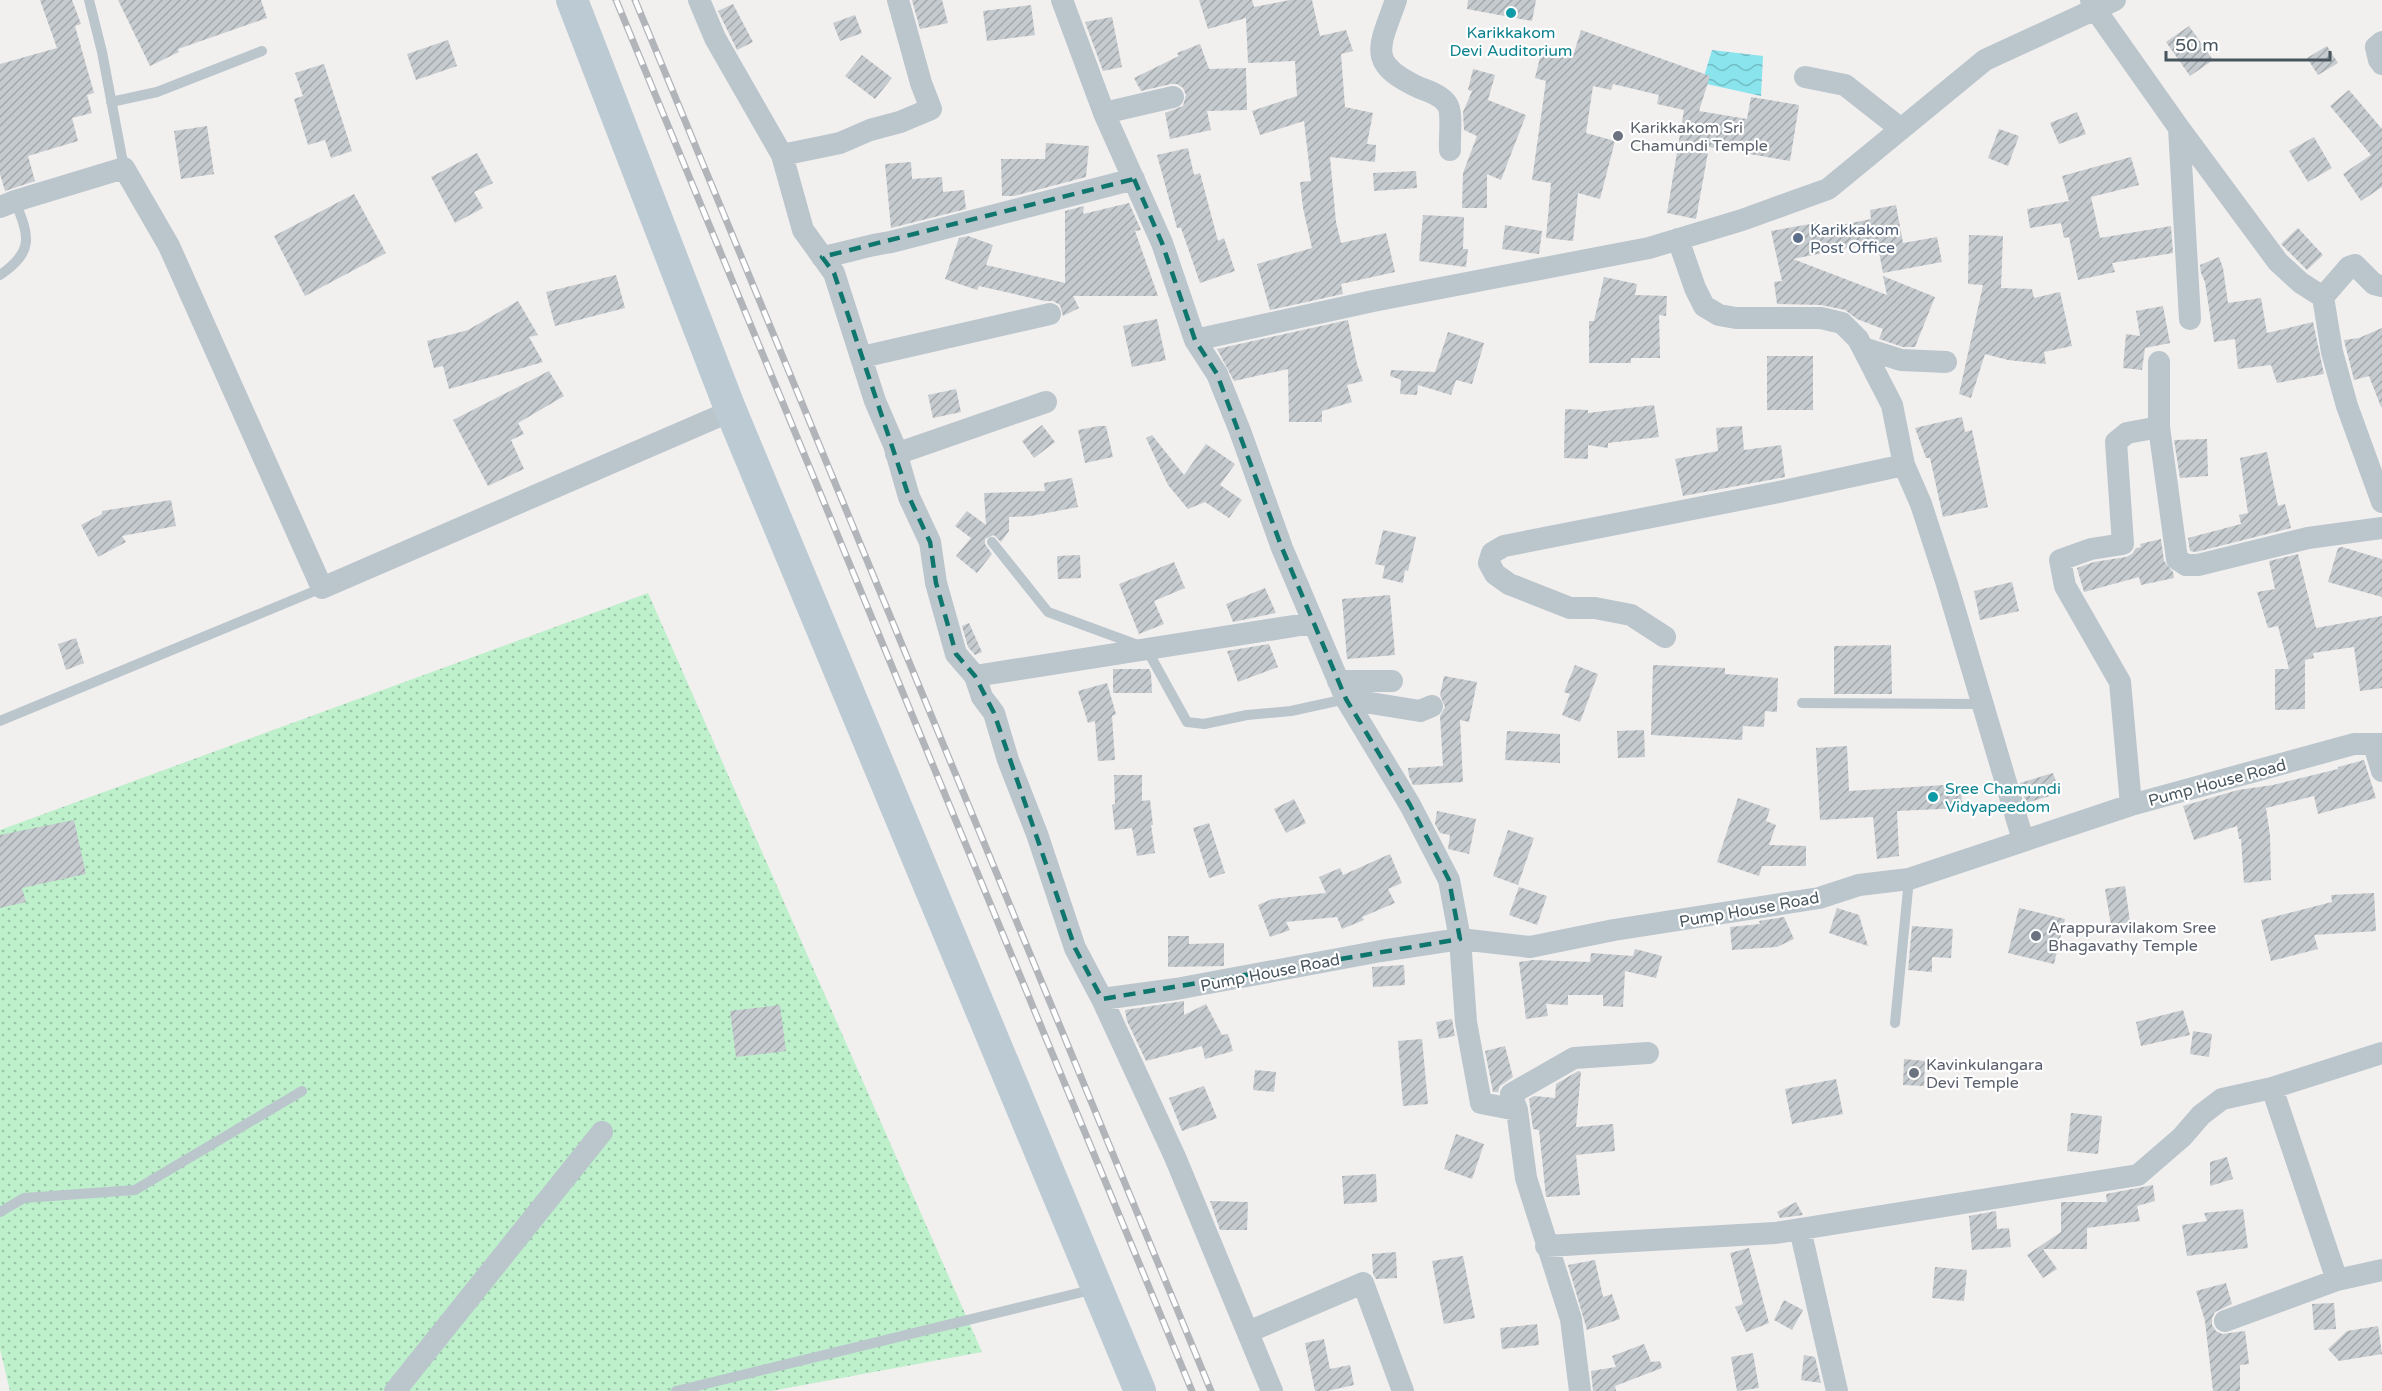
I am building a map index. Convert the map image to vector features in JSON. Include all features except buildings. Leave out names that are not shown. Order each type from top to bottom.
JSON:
[{"type":"main road","points":[[572,0],[730,411],[1140,1391]]},
{"type":"street","points":[[699,0],[715,38],[782,155],[803,230],[834,273],[875,401],[896,454],[909,496],[930,542],[936,583],[956,654],[975,675],[982,697],[994,713],[1008,760],[1037,834],[1076,948],[1175,1157],[1272,1391]]},
{"type":"street","points":[[782,155],[840,143],[931,109],[921,83],[898,0]]},
{"type":"street","points":[[1062,0],[1104,113],[1162,243],[1195,340],[1217,374],[1282,548],[1342,690],[1410,805],[1449,880],[1460,939],[1466,1022],[1481,1103],[1517,1110]]},
{"type":"street","points":[[1396,0],[1381,49],[1384,65],[1391,73],[1432,93],[1447,104],[1450,112],[1450,150]]},
{"type":"street","points":[[1195,340],[1373,301],[1649,248],[1742,220],[1828,189],[1984,60],[2100,3],[2179,128],[2278,262],[2301,283],[2323,297],[2332,352],[2347,406],[2382,502]]},
{"type":"street","points":[[2382,42],[2376,47],[2382,64]]},
{"type":"street","points":[[1805,77],[1845,85],[1901,129]]},
{"type":"street","points":[[1104,113],[1173,97]]},
{"type":"street","points":[[2179,128],[2190,319]]},
{"type":"street","points":[[7,204],[124,168],[169,246],[322,588],[730,411]]},
{"type":"street","points":[[822,257],[891,242],[1134,179]]},
{"type":"street","points":[[1678,239],[1695,288],[1704,306],[1719,315],[1736,318],[1821,318],[1842,323],[1858,339],[1892,405],[1904,465],[1921,504],[2024,840]]},
{"type":"street","points":[[2323,297],[2349,267],[2355,265],[2373,284],[2382,286]]},
{"type":"street","points":[[862,357],[1050,314]]},
{"type":"street","points":[[1863,348],[1901,360],[1946,362]]},
{"type":"street","points":[[2160,362],[2159,426],[2177,560],[2186,565],[2198,565],[2308,538],[2382,528]]},
{"type":"street","points":[[896,454],[1046,402]]},
{"type":"street","points":[[2131,805],[2120,682],[2066,586],[2060,560],[2091,549],[2122,543],[2116,442],[2127,433],[2159,426]]},
{"type":"street","points":[[1665,637],[1631,615],[1595,608],[1570,608],[1509,584],[1494,574],[1489,563],[1492,553],[1504,546],[1904,465]]},
{"type":"street","points":[[975,675],[1313,622]]},
{"type":"street","points":[[1342,690],[1392,681]]},
{"type":"street","points":[[1342,690],[1420,711],[1432,706]]},
{"type":"street","name":"Pump House Road","points":[[1102,999],[1176,989],[1370,953],[1460,939],[1530,947],[1614,930],[1688,920],[1763,905],[1820,898],[1859,885],[1909,879],[2131,805],[2354,744],[2378,744]]},
{"type":"street","points":[[2378,744],[2382,771]]},
{"type":"street","points":[[1574,1389],[1571,1319],[1526,1178],[1517,1110],[1511,1094],[1574,1058],[1648,1053]]},
{"type":"street","points":[[1546,1246],[1775,1233],[2138,1175],[2182,1137],[2201,1115],[2222,1099],[2272,1088],[2382,1053]]},
{"type":"street","points":[[2272,1088],[2337,1280]]},
{"type":"street","points":[[395,1391],[602,1132]]},
{"type":"street","points":[[1800,1229],[1837,1391]]},
{"type":"street","points":[[2225,1321],[2337,1280],[2382,1270]]},
{"type":"street","points":[[1248,1332],[1363,1283],[1403,1391]]},
{"type":"lane","points":[[89,0],[124,168]]},
{"type":"lane","points":[[111,102],[157,92],[262,51]]},
{"type":"lane","points":[[0,275],[22,255],[27,243],[27,230],[7,204]]},
{"type":"lane","points":[[992,542],[1048,612],[1146,648],[1187,722],[1204,724],[1291,711],[1342,690]]},
{"type":"lane","points":[[0,722],[322,588]]},
{"type":"lane","points":[[1802,703],[1983,704]]},
{"type":"lane","points":[[1895,1023],[1909,879]]},
{"type":"lane","points":[[0,1212],[24,1198],[135,1190],[302,1091]]},
{"type":"lane","points":[[676,1391],[1098,1289]]},
{"type":"highlighted area","points":[[1134,179],[1162,243],[1195,340],[1217,374],[1282,548],[1346,699],[1410,805],[1449,880],[1460,939],[1102,999],[1075,948],[994,713],[975,676],[956,654],[936,583],[930,542],[909,497],[834,273],[822,257]]},
{"type":"green space","points":[[648,593],[982,1352],[771,1391],[10,1391],[0,1349],[0,830]]},
{"type":"water","points":[[1712,50],[1763,56],[1761,96],[1702,83]]},
{"type":"railway","points":[[616,0],[1192,1391]]},
{"type":"railway","points":[[635,0],[1211,1391]]},
{"type":"place","name":"Karikkakom Devi Auditorium","points":[[1511,13]]},
{"type":"place","name":"Karikkakom Sri Chamundi Temple","points":[[1618,136]]},
{"type":"place","name":"Karikkakom Post Office","points":[[1798,238]]},
{"type":"place","name":"Sree Chamundi Vidyapeedom","points":[[1933,797]]},
{"type":"place","name":"Arappuravilakom Sree Bhagavathy Temple","points":[[2036,936]]},
{"type":"place","name":"Kavinkulangara Devi Temple","points":[[1914,1073]]}]
